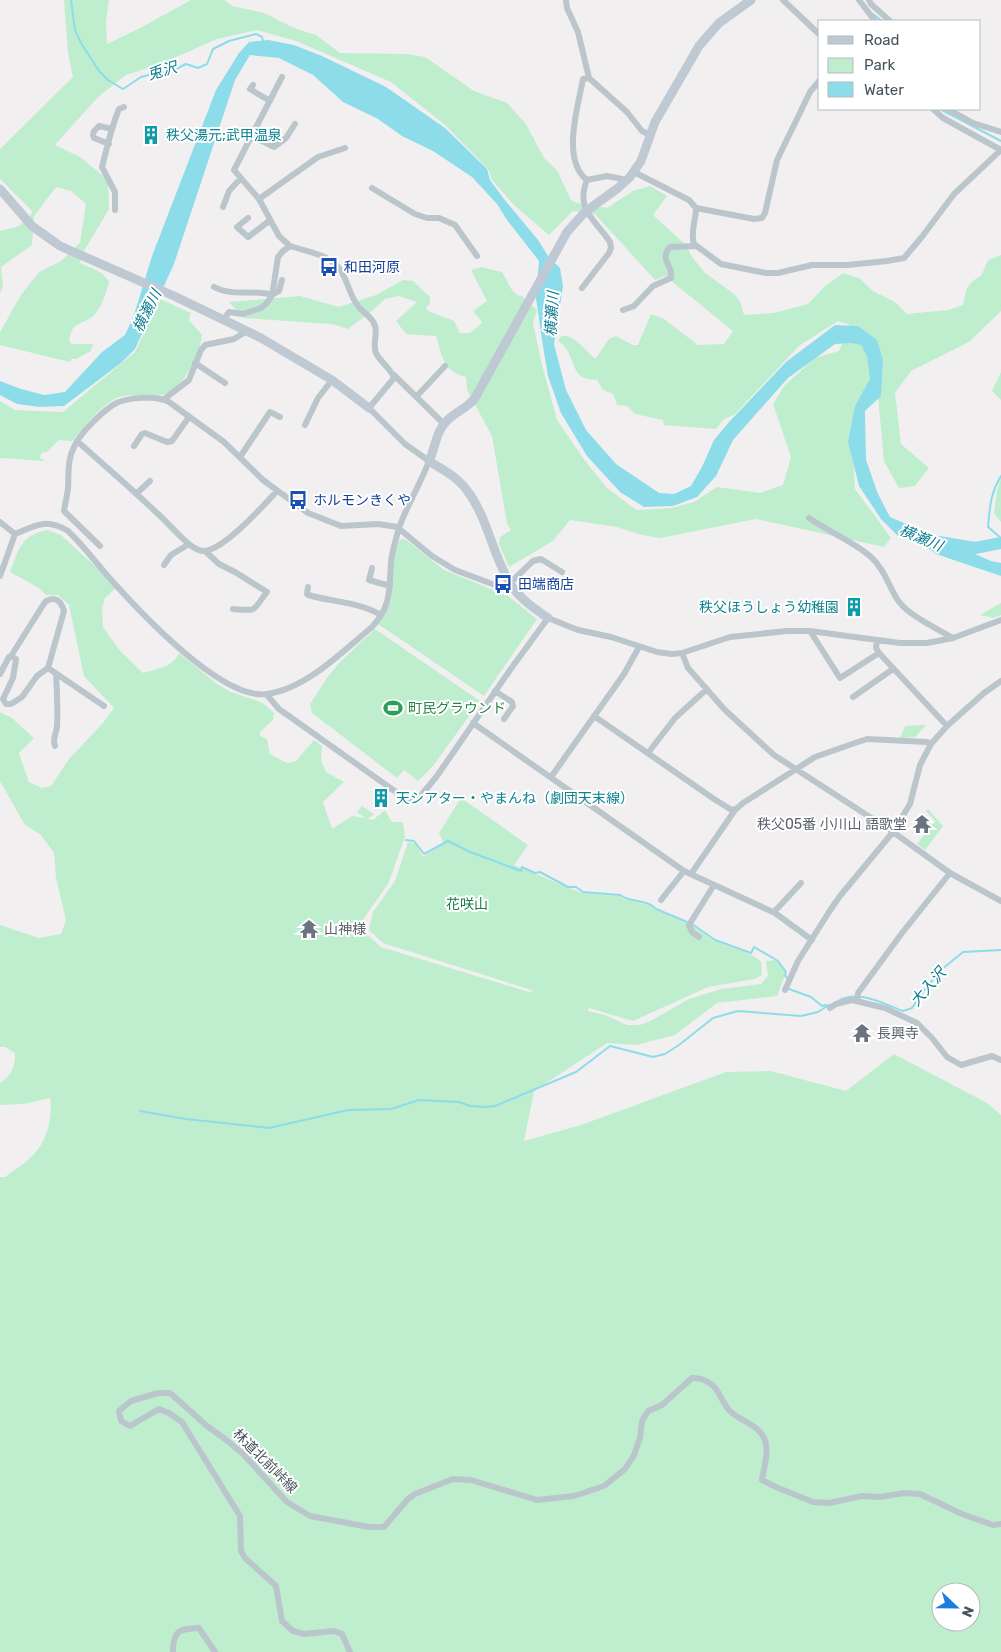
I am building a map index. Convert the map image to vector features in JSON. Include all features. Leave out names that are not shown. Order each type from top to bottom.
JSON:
[{"type":"street","points":[[566,0],[567,8],[578,32],[589,78],[627,112],[642,131],[650,135]]},
{"type":"street","points":[[15,534],[47,523],[68,530],[148,618],[190,657],[226,684],[249,692],[267,694],[306,680],[372,627],[381,615],[387,605],[392,555],[399,529],[406,508],[423,477],[438,435],[444,424],[453,415],[471,404],[479,393],[567,232],[591,207],[627,180],[634,172],[641,161],[650,135],[663,108],[706,36],[719,23],[751,0]]},
{"type":"street","points":[[783,0],[818,33]]},
{"type":"street","points":[[859,0],[874,20]]},
{"type":"street","points":[[869,0],[889,20]]},
{"type":"street","points":[[876,20],[881,14]]},
{"type":"street","points":[[282,77],[234,170],[259,199],[278,236],[290,246],[324,256],[342,272],[359,308],[369,316],[375,325],[375,349],[377,354],[394,375],[418,396],[444,424]]},
{"type":"street","points":[[587,180],[577,168],[573,149],[583,79],[589,78]]},
{"type":"street","points":[[634,172],[689,200],[696,208],[754,219],[762,218],[765,213],[777,160],[810,92],[818,82]]},
{"type":"street","points":[[253,85],[250,89],[270,101]]},
{"type":"street","points":[[116,210],[115,192],[102,167],[119,109],[124,107]]},
{"type":"street","points":[[696,208],[692,240],[696,246],[721,264],[766,273],[784,272],[812,265],[848,266],[887,262],[904,258],[954,194],[1001,150],[943,118],[934,110]]},
{"type":"street","points":[[950,110],[973,123],[1001,132]]},
{"type":"street","points":[[252,136],[274,147],[286,138],[295,124]]},
{"type":"street","points":[[109,144],[94,138],[93,135],[99,126],[112,129]]},
{"type":"street","points":[[259,199],[318,157],[345,148]]},
{"type":"street","points":[[587,180],[607,176],[627,180]]},
{"type":"street","points":[[222,207],[229,191],[241,178]]},
{"type":"street","points":[[582,288],[611,248],[610,242],[583,204],[583,193],[587,180]]},
{"type":"street","points":[[372,188],[415,214],[427,218],[439,218],[455,225],[477,256]]},
{"type":"street","points":[[0,189],[32,226],[67,250],[174,296],[248,331],[332,380],[369,408],[414,451],[459,481],[480,511],[511,585],[534,608],[548,618],[570,627],[611,637],[664,654],[682,653],[730,637],[767,632],[810,631],[918,644],[953,638],[1001,620]]},
{"type":"street","points":[[248,218],[237,227],[248,237],[269,221]]},
{"type":"street","points":[[224,319],[229,312],[243,314],[261,308],[268,301],[272,295],[278,257],[290,246]]},
{"type":"street","points":[[623,310],[632,308],[637,304],[653,286],[671,278],[672,271],[665,258],[670,247],[696,246]]},
{"type":"street","points":[[214,287],[227,292],[252,292],[272,295],[279,291],[282,280]]},
{"type":"street","points":[[164,399],[188,380],[205,345],[234,339],[248,331]]},
{"type":"street","points":[[195,363],[225,383]]},
{"type":"street","points":[[418,396],[445,366]]},
{"type":"street","points":[[369,408],[393,382],[394,375]]},
{"type":"street","points":[[305,425],[318,398],[332,380]]},
{"type":"street","points":[[100,546],[64,511],[68,494],[68,468],[73,447],[93,422],[114,404],[140,398],[164,399],[224,442],[252,470],[308,513],[341,526],[386,525],[397,527],[432,556],[455,570],[495,585],[511,585],[533,561],[540,559],[562,572]]},
{"type":"street","points":[[240,457],[270,412],[280,417]]},
{"type":"street","points":[[134,446],[142,434],[167,442],[172,441],[189,417]]},
{"type":"street","points":[[77,441],[195,549],[205,551],[219,564],[267,592],[257,608],[252,610],[233,608]]},
{"type":"street","points":[[136,494],[150,481]]},
{"type":"street","points":[[205,551],[230,537],[277,491]]},
{"type":"street","points":[[809,518],[870,556],[880,568],[906,610],[953,638]]},
{"type":"street","points":[[0,522],[15,534]]},
{"type":"street","points":[[0,576],[15,534]]},
{"type":"street","points":[[164,565],[171,555],[189,544]]},
{"type":"street","points":[[372,568],[369,580],[390,586]]},
{"type":"street","points":[[308,587],[308,595],[334,602],[363,606],[381,615]]},
{"type":"street","points":[[0,674],[6,661],[45,602],[50,598],[61,603],[64,611],[48,668],[37,676],[17,701],[6,704],[3,699],[10,686],[16,664],[16,660],[11,656]]},
{"type":"street","points":[[267,694],[279,709],[409,800],[418,799],[437,776],[548,618]]},
{"type":"street","points":[[810,631],[840,678],[879,653]]},
{"type":"street","points":[[877,640],[876,648],[879,653],[947,726]]},
{"type":"street","points":[[551,777],[634,659],[639,647]]},
{"type":"street","points":[[682,653],[688,668],[707,690],[764,747],[893,832],[950,873],[1001,901]]},
{"type":"street","points":[[48,668],[104,706]]},
{"type":"street","points":[[853,697],[893,669]]},
{"type":"street","points":[[55,746],[53,740],[58,703],[56,674]]},
{"type":"street","points":[[786,990],[791,973],[840,896],[893,832],[910,804],[920,765],[931,744],[947,726],[984,693],[1001,681]]},
{"type":"street","points":[[648,753],[675,718],[707,690]]},
{"type":"street","points":[[495,691],[512,702],[512,706],[504,719]]},
{"type":"street","points":[[594,716],[722,804],[735,810]]},
{"type":"street","points":[[473,723],[684,871],[774,912],[812,940]]},
{"type":"street","points":[[691,874],[735,810],[756,793],[815,757],[866,739],[927,742],[931,744]]},
{"type":"street","points":[[661,900],[684,871]]},
{"type":"street","points":[[857,998],[902,933],[950,873]]},
{"type":"street","points":[[774,912],[801,883]]},
{"type":"street","points":[[698,937],[692,932],[689,925],[714,885]]},
{"type":"street","points":[[830,1008],[857,998],[886,1008],[917,1023],[947,1057],[954,1062],[961,1064],[992,1056],[1001,1060]]},
{"type":"street","name":"林道北前峠線","points":[[350,1652],[342,1634],[334,1631],[304,1634],[293,1631],[282,1621],[276,1586],[245,1558],[241,1551],[240,1516],[182,1422],[159,1409],[130,1426],[121,1421],[119,1411],[131,1401],[158,1393],[170,1394],[207,1426],[226,1439],[286,1502],[310,1516],[369,1527],[384,1527],[408,1499],[415,1494],[452,1479],[470,1480],[536,1500],[574,1496],[604,1486],[625,1469],[634,1455],[640,1438],[642,1421],[648,1411],[662,1405],[692,1378],[702,1379],[712,1385],[728,1410],[752,1425],[764,1436],[768,1448],[762,1480],[776,1487],[813,1502],[829,1504],[862,1496],[880,1497],[904,1493],[920,1494],[962,1514],[993,1525],[1001,1524]]},
{"type":"street","points":[[173,1652],[173,1639],[177,1633],[187,1629],[199,1628],[215,1652]]},
{"type":"green space","points":[[64,0],[109,0],[106,22],[107,44],[191,0],[225,0],[232,6],[264,13],[294,28],[316,35],[340,53],[407,54],[425,57],[474,91],[507,103],[526,124],[544,158],[557,170],[571,200],[577,203],[607,208],[633,191],[650,186],[667,196],[653,215],[685,244],[692,257],[705,273],[733,293],[740,301],[744,315],[774,313],[808,304],[825,286],[843,273],[859,278],[873,291],[895,302],[907,314],[948,310],[963,305],[967,288],[981,276],[988,260],[1001,255],[1001,311],[969,342],[911,371],[895,393],[901,444],[929,468],[915,486],[899,488],[884,461],[878,396],[861,404],[853,455],[855,489],[891,538],[884,547],[756,519],[660,538],[642,535],[617,527],[570,520],[553,541],[509,567],[499,544],[500,537],[511,530],[507,524],[492,436],[467,390],[466,377],[458,375],[448,367],[442,356],[436,336],[406,334],[396,321],[417,302],[399,296],[385,299],[348,329],[332,324],[244,318],[229,302],[300,296],[339,307],[376,295],[403,280],[413,281],[430,297],[430,304],[426,307],[428,311],[454,321],[460,333],[470,333],[482,322],[473,311],[487,301],[471,270],[481,267],[502,272],[513,291],[522,296],[537,310],[533,323],[557,420],[606,487],[636,510],[671,508],[694,502],[717,487],[760,493],[783,485],[791,457],[773,404],[784,386],[815,358],[839,351],[850,325],[838,321],[800,345],[735,414],[723,420],[716,429],[664,425],[663,420],[635,414],[627,406],[617,405],[613,394],[603,390],[597,380],[584,378],[577,372],[567,350],[558,341],[561,336],[570,337],[575,340],[596,358],[609,339],[616,336],[633,345],[638,345],[651,314],[664,319],[698,345],[724,344],[733,331],[665,276],[655,280],[595,214],[573,211],[549,235],[514,205],[492,180],[488,169],[445,125],[391,82],[296,41],[257,30],[217,39],[158,65],[126,75],[98,97],[55,145],[80,157],[108,180],[109,209],[84,251],[80,263],[104,275],[109,282],[98,310],[92,317],[74,327],[69,341],[72,344],[93,344],[91,351],[76,359],[71,359],[70,362],[0,345],[0,332],[21,295],[39,272],[61,261],[80,243],[86,204],[71,191],[56,187],[34,216],[32,245],[1,267],[3,287],[0,293],[0,231],[19,226],[33,212],[0,179],[0,149],[73,77],[68,53]]},
{"type":"green space","points":[[160,299],[191,313],[189,320],[202,335],[193,363],[182,381],[175,388],[158,396],[133,395],[119,397],[94,416],[72,441],[59,440],[47,452],[41,453],[40,458],[44,461],[0,458],[0,401],[15,410],[63,412],[135,352]]},
{"type":"green space","points":[[1001,372],[1001,400],[992,391]]},
{"type":"green space","points":[[1001,478],[1001,522],[994,513]]},
{"type":"green space","name":"花咲山","points":[[47,530],[61,535],[116,588],[105,598],[102,608],[103,627],[120,651],[143,673],[169,664],[179,653],[217,684],[231,692],[263,703],[274,713],[273,720],[260,732],[260,736],[267,739],[270,754],[287,763],[296,761],[314,740],[322,746],[321,760],[326,772],[344,782],[323,802],[332,829],[352,816],[365,818],[357,812],[362,806],[374,814],[368,819],[373,820],[385,810],[392,822],[403,822],[405,837],[388,884],[362,921],[363,931],[381,947],[529,992],[534,991],[383,943],[369,930],[373,912],[395,881],[408,842],[416,844],[423,857],[444,844],[439,833],[461,798],[528,845],[514,865],[582,893],[620,896],[623,899],[652,906],[656,910],[693,926],[714,941],[750,954],[761,961],[762,975],[755,979],[708,987],[633,1021],[589,1008],[588,1011],[605,1015],[627,1025],[640,1025],[689,999],[721,989],[761,984],[768,976],[766,961],[778,960],[786,973],[777,996],[717,1003],[675,1035],[636,1045],[607,1043],[534,1091],[524,1141],[581,1125],[726,1072],[771,1071],[846,1091],[894,1054],[987,1103],[1001,1115],[1001,1652],[0,1652],[0,1177],[5,1177],[39,1149],[48,1128],[51,1105],[50,1098],[24,1104],[0,1105],[0,1083],[12,1070],[15,1053],[5,1047],[0,1047],[0,925],[39,938],[61,934],[66,920],[56,878],[54,853],[41,835],[25,825],[0,781],[0,712],[12,718],[34,738],[19,753],[29,782],[42,788],[51,786],[69,759],[103,723],[114,708],[84,676],[69,605],[58,595],[46,595],[39,588],[10,572],[19,550],[31,536]]},
{"type":"green space","name":"町民グラウンド","points":[[405,539],[444,570],[508,596],[537,619],[484,696],[378,624],[391,601],[393,560],[399,540]]},
{"type":"green space","points":[[1001,603],[1001,615],[993,618],[980,615]]},
{"type":"green space","name":"町民グラウンド","points":[[375,629],[480,701],[433,766],[418,781],[404,770],[397,778],[312,713],[310,704],[327,678],[340,662]]},
{"type":"green space","points":[[926,725],[915,737],[900,738],[905,726]]},
{"type":"green space","points":[[928,809],[943,826],[925,850],[917,844],[935,821],[926,811]]},
{"type":"water","name":"横瀬川","points":[[268,40],[294,45],[322,56],[386,87],[445,128],[487,169],[490,180],[504,199],[538,240],[548,256],[560,268],[563,286],[554,344],[566,390],[586,430],[616,464],[659,493],[674,494],[691,486],[714,440],[786,362],[835,325],[858,326],[877,340],[883,360],[881,396],[865,411],[866,460],[878,494],[890,517],[991,561],[1001,563],[1001,576],[936,554],[924,545],[898,536],[881,519],[859,486],[848,442],[855,406],[870,379],[867,356],[861,345],[852,343],[835,344],[788,378],[733,440],[716,476],[697,497],[673,506],[644,507],[620,492],[587,456],[561,413],[548,376],[542,340],[536,298],[539,261],[497,204],[472,177],[433,151],[402,136],[378,119],[343,102],[313,75],[279,58],[250,55],[235,80],[174,264],[135,349],[121,363],[64,406],[40,407],[17,404],[0,395],[0,381],[44,395],[65,392],[102,352],[125,335],[134,315],[152,256],[216,90],[239,53],[249,42]]},
{"type":"waterway","name":"兎沢","points":[[71,0],[75,30],[81,43],[99,71],[108,80],[123,89],[141,77],[170,72],[186,64],[198,68],[207,64],[213,49],[229,41],[256,34],[262,37],[263,41]]},
{"type":"waterway","points":[[873,14],[881,20]]},
{"type":"waterway","points":[[942,110],[1001,141]]},
{"type":"waterway","points":[[1001,476],[993,495],[988,527],[1001,538]]},
{"type":"waterway","name":"横瀬川","points":[[933,541],[975,548],[1001,543]]},
{"type":"waterway","points":[[406,840],[414,841],[424,854],[448,841],[470,852],[521,871],[522,867],[535,873],[540,872],[568,887],[576,887],[583,892],[620,895],[653,906],[687,922]]},
{"type":"waterway","points":[[692,924],[715,940],[751,953],[754,947],[778,961],[789,979]]},
{"type":"waterway","name":"大入沢","points":[[838,1001],[846,998],[863,997],[903,1011],[912,1008],[941,970],[963,952],[1001,950]]},
{"type":"waterway","points":[[789,989],[811,997],[822,1006],[828,1006]]},
{"type":"waterway","points":[[140,1111],[186,1119],[269,1128],[348,1110],[391,1109],[419,1100],[459,1102],[470,1106],[495,1106],[576,1072],[610,1046],[653,1057],[665,1054],[679,1045],[713,1018],[738,1011],[801,1016],[818,1012],[829,1005]]},
{"type":"place","name":"秩父湯元;武甲温泉","points":[[151,135]]},
{"type":"place","name":"和田河原","points":[[329,267]]},
{"type":"place","name":"ホルモンきくや","points":[[298,500]]},
{"type":"place","name":"田端商店","points":[[503,584]]},
{"type":"place","name":"秩父ほうしょう幼稚園","points":[[854,607]]},
{"type":"place","name":"町民グラウンド","points":[[393,708]]},
{"type":"place","name":"天シアター・やまんね（劇団天末線）","points":[[381,798]]},
{"type":"place","name":"秩父05番 小川山 語歌堂","points":[[922,824]]},
{"type":"place","name":"山神様","points":[[309,929]]},
{"type":"place","name":"長興寺","points":[[862,1033]]}]
